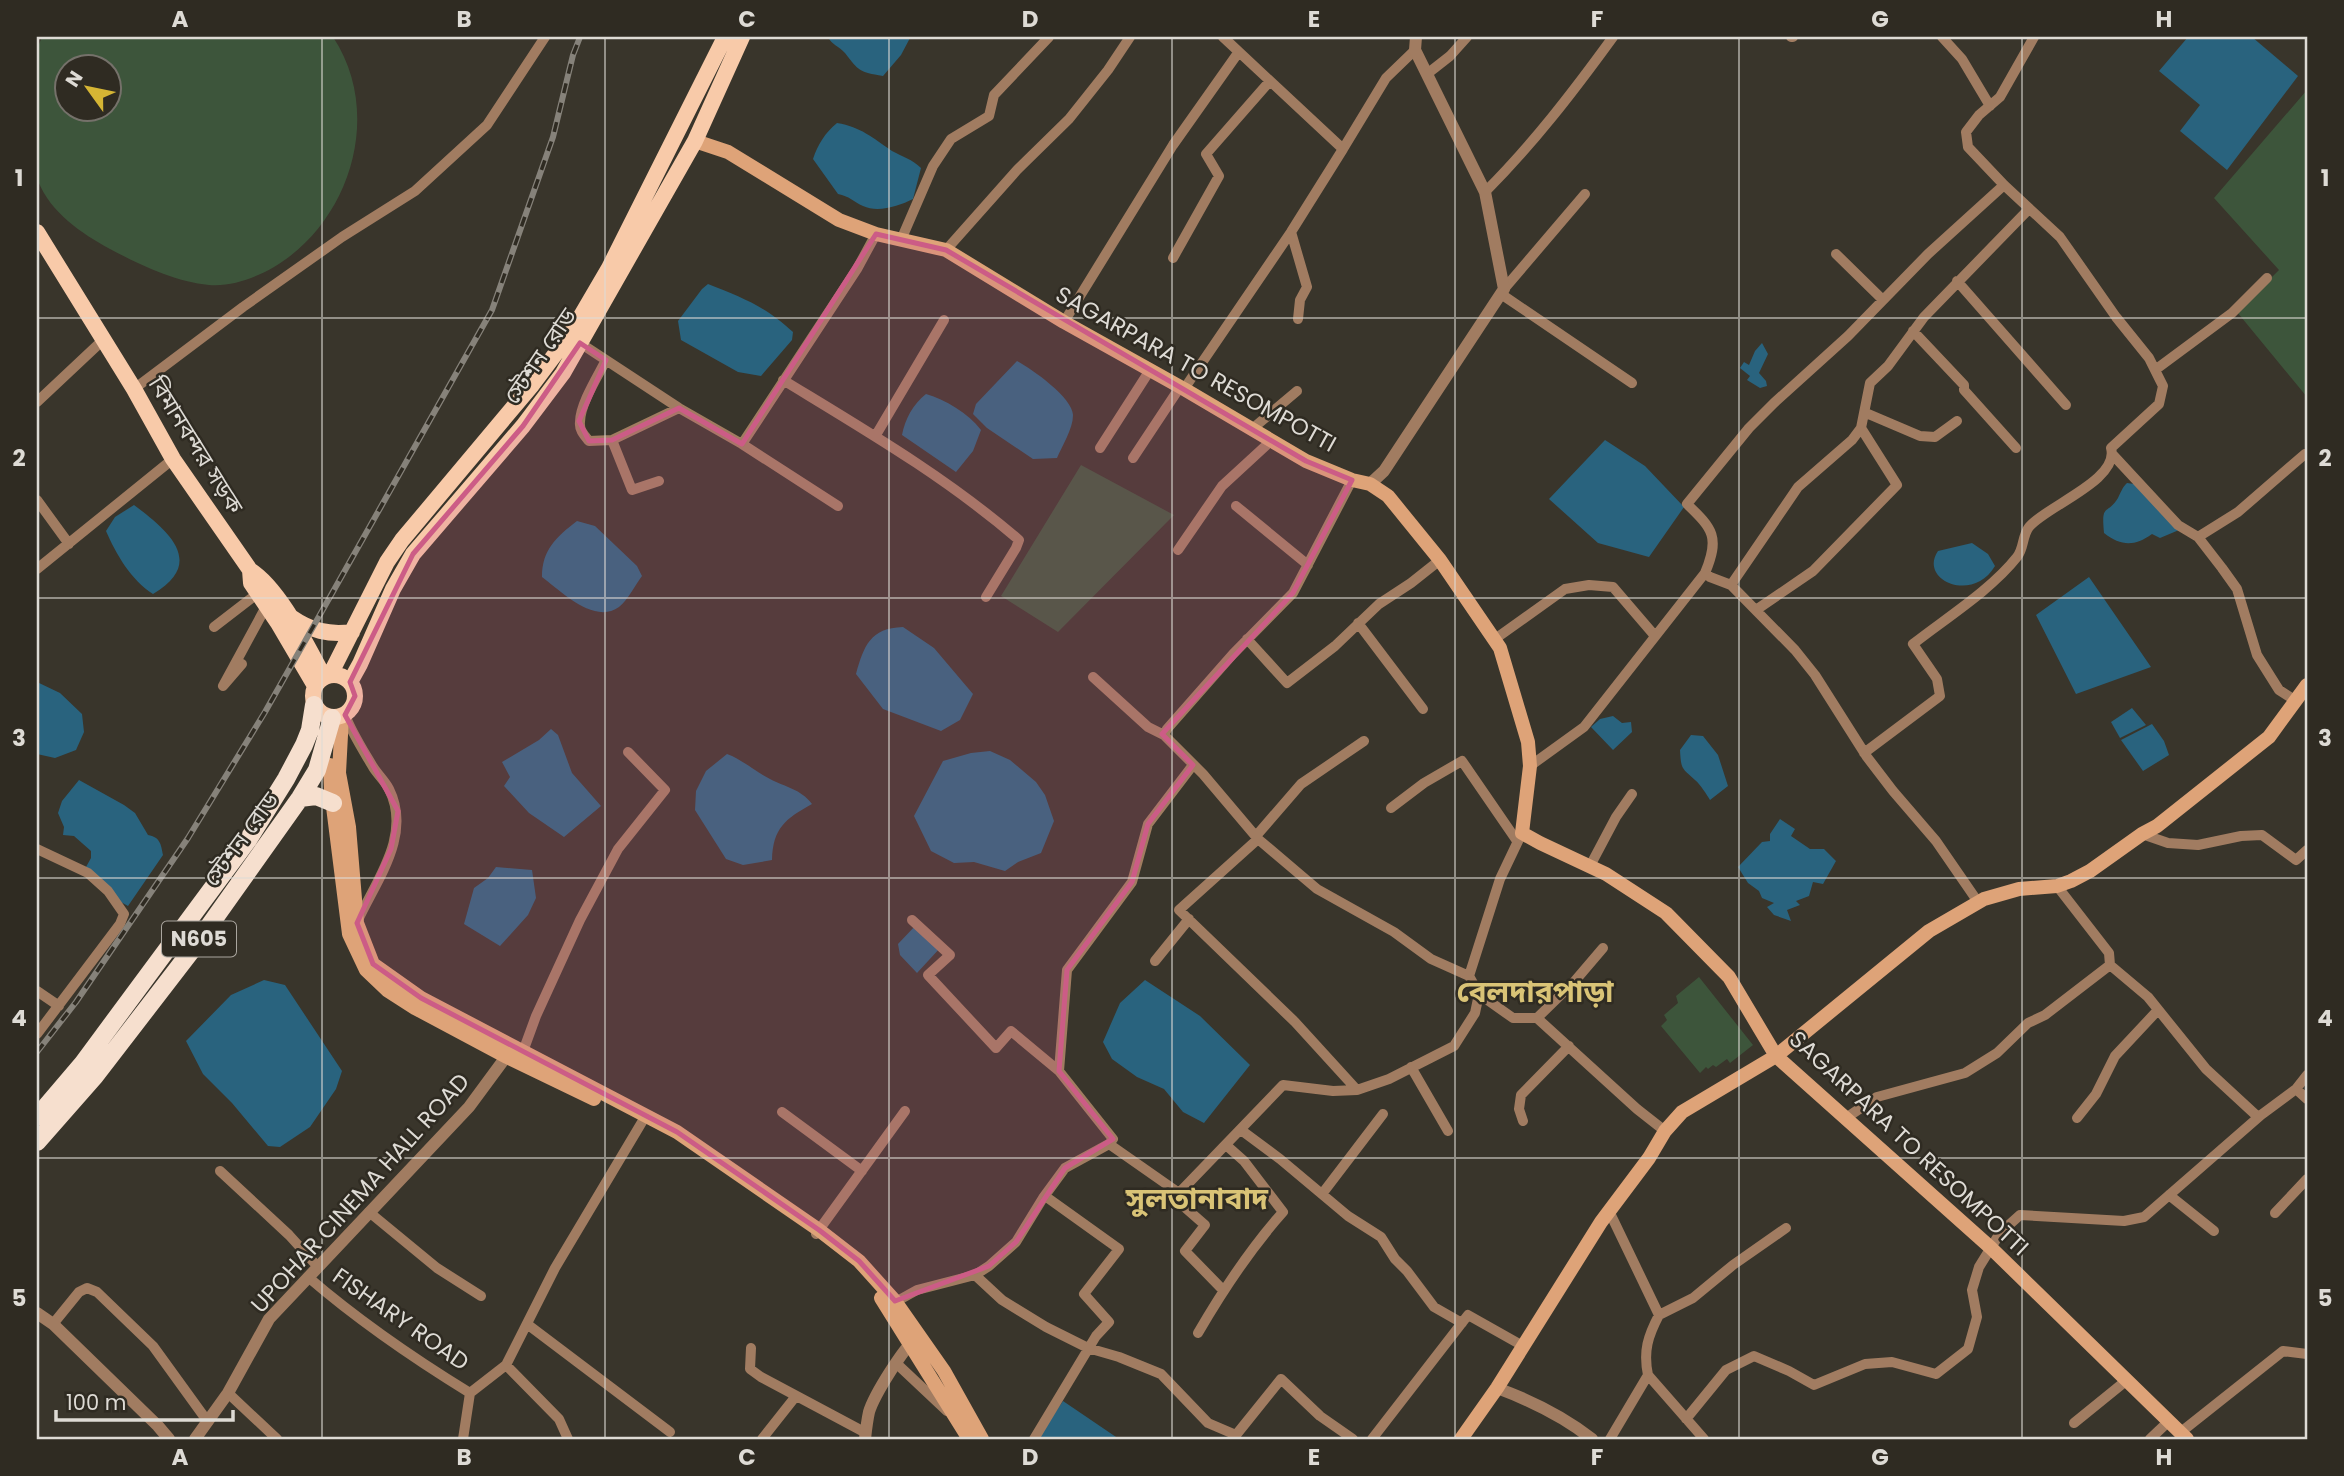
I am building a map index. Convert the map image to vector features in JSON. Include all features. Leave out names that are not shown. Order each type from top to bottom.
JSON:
[{"type":"highway","name":"স্টেশন রোড","points":[[37,1117],[83,1063],[248,840],[304,745],[310,730],[314,705]]},
{"type":"highway","name":"স্টেশন রোড","points":[[37,1142],[95,1076],[176,970],[300,798],[317,770],[338,717]]},
{"type":"highway","points":[[300,798],[316,796],[333,803]]},
{"type":"main road","name":"স্টেশন রোড","points":[[323,680],[401,540],[532,386],[571,333],[609,268],[725,37]]},
{"type":"main road","name":"স্টেশন রোড","points":[[350,682],[393,589],[413,554],[523,426],[563,373],[695,141],[742,37]]},
{"type":"main road","name":"SAGARPARA TO RESOMPOTTI","points":[[695,141],[728,152],[839,220],[876,234],[946,250],[1064,322],[1306,461],[1352,480],[1370,484],[1388,496],[1440,559],[1500,648],[1528,742],[1531,766],[1519,837],[1606,874],[1666,913],[1729,977],[1776,1056],[1991,1248],[2184,1436]]},
{"type":"main road","name":"বিমানবন্দর সড়ক","points":[[37,232],[134,389],[173,459],[250,570],[251,583],[266,595]]},
{"type":"main road","points":[[266,595],[289,616],[310,629],[334,635],[352,632]]},
{"type":"main road","points":[[266,595],[323,680]]},
{"type":"main road","points":[[289,616],[323,680]]},
{"type":"main road","points":[[323,680],[344,677],[350,682]]},
{"type":"main road","name":"N605","points":[[314,705],[313,692],[323,680]]},
{"type":"main road","name":"N605","points":[[338,717],[354,703],[355,696],[350,682]]},
{"type":"main road","points":[[1461,1439],[1497,1388],[1609,1211],[1649,1158],[1665,1131],[1682,1112],[1776,1056],[1929,931],[1978,902],[2019,889],[2057,886],[2090,871],[2141,834],[2157,826],[2269,737],[2307,685]]},
{"type":"main road","points":[[314,705],[321,714],[338,717]]},
{"type":"main road","points":[[338,717],[330,774],[333,803],[353,928],[366,970],[387,990],[677,1132],[818,1232],[891,1304],[914,1340],[952,1415],[969,1439]]},
{"type":"main road","points":[[338,717],[339,773],[349,827],[353,928]]},
{"type":"main road","points":[[516,1055],[642,1122],[676,1137],[818,1232]]},
{"type":"main road","points":[[914,1340],[944,1371],[982,1439]]},
{"type":"street","points":[[134,389],[342,237],[415,191],[487,125],[545,37]]},
{"type":"street","points":[[901,240],[933,166],[951,139],[989,116],[995,95],[1049,37]]},
{"type":"street","points":[[946,250],[1017,170],[1069,119],[1130,37]]},
{"type":"street","points":[[1223,37],[1343,149]]},
{"type":"street","points":[[1427,74],[1450,56],[1467,37]]},
{"type":"street","points":[[1485,192],[1524,153],[1613,37]]},
{"type":"street","points":[[1942,37],[1962,59],[1990,106]]},
{"type":"street","points":[[2034,37],[2000,97],[1966,132],[1968,147],[2060,237],[2116,317],[2149,358],[2163,386],[2159,404],[2111,448],[2113,455],[2178,525],[2198,537],[2237,589],[2246,613],[2250,638],[2271,680],[2279,690],[2296,701]]},
{"type":"street","points":[[1133,458],[1291,232],[1385,78],[1416,43],[1427,74],[1485,192],[1503,291],[1632,383]]},
{"type":"street","points":[[1064,322],[1173,145],[1238,53]]},
{"type":"street","points":[[1172,258],[1219,176],[1206,154],[1269,82]]},
{"type":"street","points":[[1531,766],[1584,727],[1704,573],[1712,551],[1713,536],[1711,530],[1687,503],[1749,428],[2004,185]]},
{"type":"street","points":[[1370,484],[1384,471],[1503,291],[1586,194]]},
{"type":"street","points":[[1731,585],[1798,487],[1846,446],[1861,428],[1870,383],[1888,366],[1913,331],[1957,281],[2029,209]]},
{"type":"street","points":[[1291,232],[1307,287],[1300,300],[1298,319]]},
{"type":"street","points":[[742,444],[857,269],[876,234]]},
{"type":"street","points":[[1836,254],[1883,300]]},
{"type":"street","points":[[2155,370],[2232,313],[2267,278]]},
{"type":"street","points":[[1957,281],[2066,405]]},
{"type":"street","points":[[876,435],[944,320]]},
{"type":"street","points":[[1913,331],[1964,385],[1964,390],[2015,448]]},
{"type":"street","points":[[37,402],[103,340]]},
{"type":"street","points":[[580,343],[838,506]]},
{"type":"street","points":[[607,360],[579,421],[581,432],[589,441],[612,440],[679,408]]},
{"type":"street","points":[[1100,448],[1150,370]]},
{"type":"street","points":[[783,380],[876,435],[953,486],[1019,540],[986,597]]},
{"type":"street","points":[[1252,429],[1297,391]]},
{"type":"street","points":[[1866,413],[1920,436],[1935,437],[1957,421]]},
{"type":"street","points":[[1756,610],[1813,571],[1897,485],[1861,428]]},
{"type":"street","points":[[612,440],[632,490],[659,481]]},
{"type":"street","points":[[1178,550],[1222,486],[1271,441]]},
{"type":"street","points":[[2198,537],[2238,512],[2305,454]]},
{"type":"street","points":[[1864,753],[1940,696],[1937,678],[1913,645],[2015,560],[2021,552],[2029,527],[2098,476],[2108,466],[2113,455]]},
{"type":"street","points":[[37,569],[173,459]]},
{"type":"street","points":[[1164,735],[1247,639],[1293,593],[1352,480]]},
{"type":"street","points":[[37,500],[69,544]]},
{"type":"street","points":[[1236,506],[1308,565]]},
{"type":"street","points":[[1247,639],[1287,683],[1440,559]]},
{"type":"street","points":[[1704,573],[1710,578],[1731,585],[1795,650],[1815,675],[1864,753],[1936,841],[1978,902]]},
{"type":"street","points":[[1495,639],[1565,589],[1590,585],[1613,587],[1655,636]]},
{"type":"street","points":[[214,627],[266,595]]},
{"type":"street","points":[[242,664],[223,686],[266,595]]},
{"type":"street","points":[[1358,623],[1423,709]]},
{"type":"street","points":[[1093,677],[1148,727],[1164,735],[1203,774],[1257,838],[1317,889],[1394,932],[1431,959],[1469,976],[1479,994],[1513,1018],[1537,1018],[1665,1131]]},
{"type":"street","points":[[338,717],[353,734],[388,787],[398,811],[397,831],[378,883],[353,928]]},
{"type":"street","points":[[1357,1090],[1295,1022],[1179,910],[1257,838],[1301,784],[1364,741]]},
{"type":"street","points":[[516,1055],[580,920],[618,849],[665,790],[628,752]]},
{"type":"street","points":[[1391,808],[1424,783],[1462,761],[1519,837],[1500,879],[1469,976]]},
{"type":"street","points":[[1059,1071],[1067,970],[1132,882],[1148,824],[1193,765]]},
{"type":"street","points":[[1590,866],[1616,817],[1632,794]]},
{"type":"street","points":[[2141,834],[2168,843],[2199,845],[2241,836],[2262,835],[2296,860],[2307,850]]},
{"type":"street","points":[[37,849],[88,873],[107,891],[124,914],[120,924],[37,1034]]},
{"type":"street","points":[[2057,886],[2109,953],[2110,965],[2148,997],[2206,1069],[2258,1117]]},
{"type":"street","points":[[1154,961],[1189,919]]},
{"type":"street","points":[[891,1304],[916,1290],[975,1275],[989,1266],[1016,1242],[1065,1168],[1114,1139],[1059,1071],[1011,1031],[996,1048],[928,975],[950,955],[912,920]]},
{"type":"street","points":[[1537,1018],[1574,982],[1603,948]]},
{"type":"street","points":[[1846,1118],[1877,1097],[1965,1073],[1997,1053],[2028,1023],[2045,1015],[2110,965]]},
{"type":"street","points":[[37,991],[59,1006]]},
{"type":"street","points":[[1179,1193],[1283,1085],[1333,1091],[1357,1090],[1389,1079],[1454,1046],[1475,1013],[1479,994]]},
{"type":"street","points":[[2077,1118],[2096,1094],[2115,1056],[2158,1010]]},
{"type":"street","points":[[1523,1121],[1521,1095],[1569,1046]]},
{"type":"street","name":"UPOHAR CINEMA HALL ROAD","points":[[195,1439],[228,1393],[270,1319],[516,1055]]},
{"type":"street","points":[[1411,1068],[1448,1131]]},
{"type":"street","points":[[1686,1419],[1726,1370],[1754,1356],[1790,1371],[1814,1385],[1865,1364],[1892,1362],[1936,1374],[1968,1349],[1977,1317],[1972,1290],[1979,1268],[2000,1233],[2020,1215],[2124,1221],[2144,1217],[2258,1117],[2296,1089],[2307,1075]]},
{"type":"street","points":[[2296,1089],[2307,1099]]},
{"type":"street","points":[[818,1232],[905,1111]]},
{"type":"street","points":[[782,1112],[862,1171]]},
{"type":"street","points":[[1322,1194],[1383,1114]]},
{"type":"street","points":[[463,1439],[470,1393],[506,1365],[555,1268],[642,1122]]},
{"type":"street","points":[[1241,1130],[1348,1216],[1381,1237],[1395,1259],[1407,1270],[1434,1307],[1462,1323]]},
{"type":"street","points":[[1109,1144],[1179,1193],[1181,1204],[1205,1225],[1185,1251],[1223,1290]]},
{"type":"street","points":[[1198,1333],[1223,1290],[1283,1212],[1244,1161],[1226,1145]]},
{"type":"street","points":[[220,1171],[289,1235],[318,1267]]},
{"type":"street","points":[[2275,1213],[2307,1179]]},
{"type":"street","points":[[2169,1195],[2214,1231]]},
{"type":"street","points":[[1034,1439],[1088,1348],[1110,1322],[1084,1294],[1119,1249],[1045,1196]]},
{"type":"street","points":[[1609,1211],[1659,1315]]},
{"type":"street","points":[[369,1212],[437,1268],[481,1296]]},
{"type":"street","points":[[1704,1439],[1648,1375],[1645,1360],[1647,1337],[1659,1315],[1693,1298],[1733,1265],[1786,1228]]},
{"type":"street","points":[[975,1275],[1002,1300],[1088,1348],[1161,1374],[1208,1423],[1236,1435],[1281,1379],[1345,1437]]},
{"type":"street","name":"FISHARY ROAD","points":[[308,1277],[349,1313],[410,1356],[470,1393]]},
{"type":"street","points":[[53,1324],[79,1292],[87,1289],[97,1292],[153,1346],[208,1422]]},
{"type":"street","points":[[37,1313],[53,1324],[169,1439]]},
{"type":"street","points":[[1372,1439],[1468,1315],[1523,1346]]},
{"type":"street","points":[[527,1324],[670,1432]]},
{"type":"street","points":[[751,1348],[750,1369],[865,1436],[869,1410],[896,1363],[914,1340]]},
{"type":"street","points":[[2184,1436],[2283,1351],[2307,1354]]},
{"type":"street","points":[[896,1363],[952,1415]]},
{"type":"street","points":[[506,1365],[559,1419],[568,1439]]},
{"type":"street","points":[[1611,1439],[1648,1375]]},
{"type":"street","points":[[2074,1423],[2127,1380]]},
{"type":"street","points":[[1497,1388],[1558,1415],[1592,1439]]},
{"type":"street","points":[[228,1393],[277,1439]]},
{"type":"street","points":[[762,1439],[796,1396]]},
{"type":"street","points":[[2150,1439],[2169,1421]]},
{"type":"highlighted area","points":[[876,234],[946,250],[1306,461],[1352,480],[1293,593],[1162,734],[1193,765],[1148,824],[1132,882],[1067,970],[1059,1071],[1113,1139],[1065,1168],[1016,1242],[989,1266],[895,1301],[859,1261],[819,1230],[677,1132],[421,998],[373,964],[357,923],[391,849],[398,811],[345,715],[355,696],[350,682],[413,554],[523,426],[580,343],[606,360],[579,421],[589,441],[612,440],[679,408],[742,444]]},
{"type":"green space","points":[[42,37],[333,37],[348,67],[356,99],[357,132],[351,164],[340,195],[322,223],[300,247],[274,267],[243,281],[226,285],[196,283],[158,272],[99,243],[78,229],[51,203],[38,181],[37,49]]},
{"type":"green space","points":[[2307,90],[2307,397],[2237,312],[2279,270],[2214,198]]},
{"type":"green space","points":[[1081,465],[1174,515],[1058,632],[1001,596]]},
{"type":"green space","points":[[1699,977],[1753,1045],[1730,1063],[1727,1059],[1716,1067],[1706,1067],[1700,1073],[1661,1026],[1667,1020],[1664,1015],[1678,1003],[1676,996]]},
{"type":"water","points":[[828,37],[910,38],[901,55],[883,76],[860,70]]},
{"type":"water","points":[[2188,37],[2252,37],[2298,76],[2227,170],[2180,131],[2200,105],[2159,71]]},
{"type":"water","points":[[837,123],[853,127],[921,168],[913,199],[895,206],[875,209],[838,194],[813,159],[822,139]]},
{"type":"water","points":[[708,284],[763,309],[793,332],[792,340],[761,376],[738,372],[681,340],[678,321]]},
{"type":"water","points":[[1762,343],[1768,354],[1759,373],[1767,386],[1760,388],[1747,380],[1750,376],[1740,368],[1744,362],[1749,365]]},
{"type":"water","points":[[1017,361],[1051,385],[1071,408],[1071,426],[1057,458],[1033,459],[987,428],[973,414],[976,404]]},
{"type":"water","points":[[926,394],[956,408],[981,430],[973,451],[956,472],[902,435],[910,412]]},
{"type":"water","points":[[1605,440],[1645,466],[1684,507],[1649,557],[1598,543],[1549,499]]},
{"type":"water","points":[[2127,483],[2134,484],[2179,530],[2160,538],[2152,534],[2133,543],[2116,540],[2104,533],[2104,513]]},
{"type":"water","points":[[134,505],[169,536],[180,559],[177,571],[169,582],[153,594],[125,566],[106,531],[115,517]]},
{"type":"water","points":[[577,521],[595,526],[637,566],[642,576],[619,607],[599,612],[589,609],[542,577],[545,559],[552,545]]},
{"type":"water","points":[[1972,543],[1988,554],[1995,566],[1974,584],[1962,586],[1941,579],[1935,571],[1934,562],[1938,551]]},
{"type":"water","points":[[2089,577],[2151,667],[2076,694],[2036,615]]},
{"type":"water","points":[[903,627],[934,648],[973,694],[960,720],[941,731],[883,709],[856,674],[870,640],[883,631]]},
{"type":"water","points":[[37,682],[60,693],[82,714],[84,732],[76,750],[55,758],[37,754]]},
{"type":"water","points":[[2132,708],[2146,725],[2120,738],[2111,722]]},
{"type":"water","points":[[1613,716],[1622,723],[1631,722],[1632,732],[1613,750],[1591,727],[1600,719]]},
{"type":"water","points":[[2152,724],[2164,741],[2169,755],[2143,771],[2121,740]]},
{"type":"water","points":[[551,729],[558,735],[572,773],[601,806],[564,837],[529,813],[504,786],[510,777],[502,762],[539,740]]},
{"type":"water","points":[[1691,735],[1703,736],[1718,755],[1728,786],[1710,800],[1682,765],[1680,750]]},
{"type":"water","points":[[990,751],[1010,760],[1036,782],[1045,795],[1054,821],[1041,853],[1018,862],[1005,871],[974,862],[954,863],[931,851],[914,816],[943,761]]},
{"type":"water","points":[[727,754],[798,792],[812,804],[782,826],[775,840],[772,860],[743,865],[726,859],[695,810],[696,791],[706,771]]},
{"type":"water","points":[[79,780],[135,813],[148,835],[155,837],[161,844],[163,855],[128,906],[119,901],[86,867],[91,851],[74,836],[63,835],[64,827],[58,813],[62,801]]},
{"type":"water","points":[[1780,819],[1795,829],[1791,836],[1810,849],[1824,849],[1836,861],[1823,884],[1813,882],[1809,896],[1796,901],[1800,905],[1787,910],[1791,921],[1774,915],[1767,907],[1774,903],[1762,898],[1738,867],[1762,842],[1770,841],[1770,834]]},
{"type":"water","points":[[496,867],[532,870],[536,898],[528,915],[500,946],[464,924],[474,888],[488,878]]},
{"type":"water","points":[[916,925],[940,948],[917,973],[900,955],[898,944]]},
{"type":"water","points":[[264,980],[285,985],[342,1071],[336,1089],[310,1127],[280,1147],[268,1146],[203,1074],[186,1041],[231,995]]},
{"type":"water","points":[[1145,980],[1200,1016],[1250,1065],[1204,1123],[1183,1112],[1164,1089],[1137,1077],[1112,1059],[1103,1042],[1120,1003]]},
{"type":"water","points":[[1063,1401],[1119,1439],[1037,1439]]},
{"type":"railway","points":[[37,1052],[76,1002],[188,838],[265,712],[492,310],[553,137],[580,37]]},
{"type":"district","name":"বেলদারপাড়া","points":[[1535,992]]},
{"type":"district","name":"সুলতানাবাদ","points":[[1197,1199]]}]
